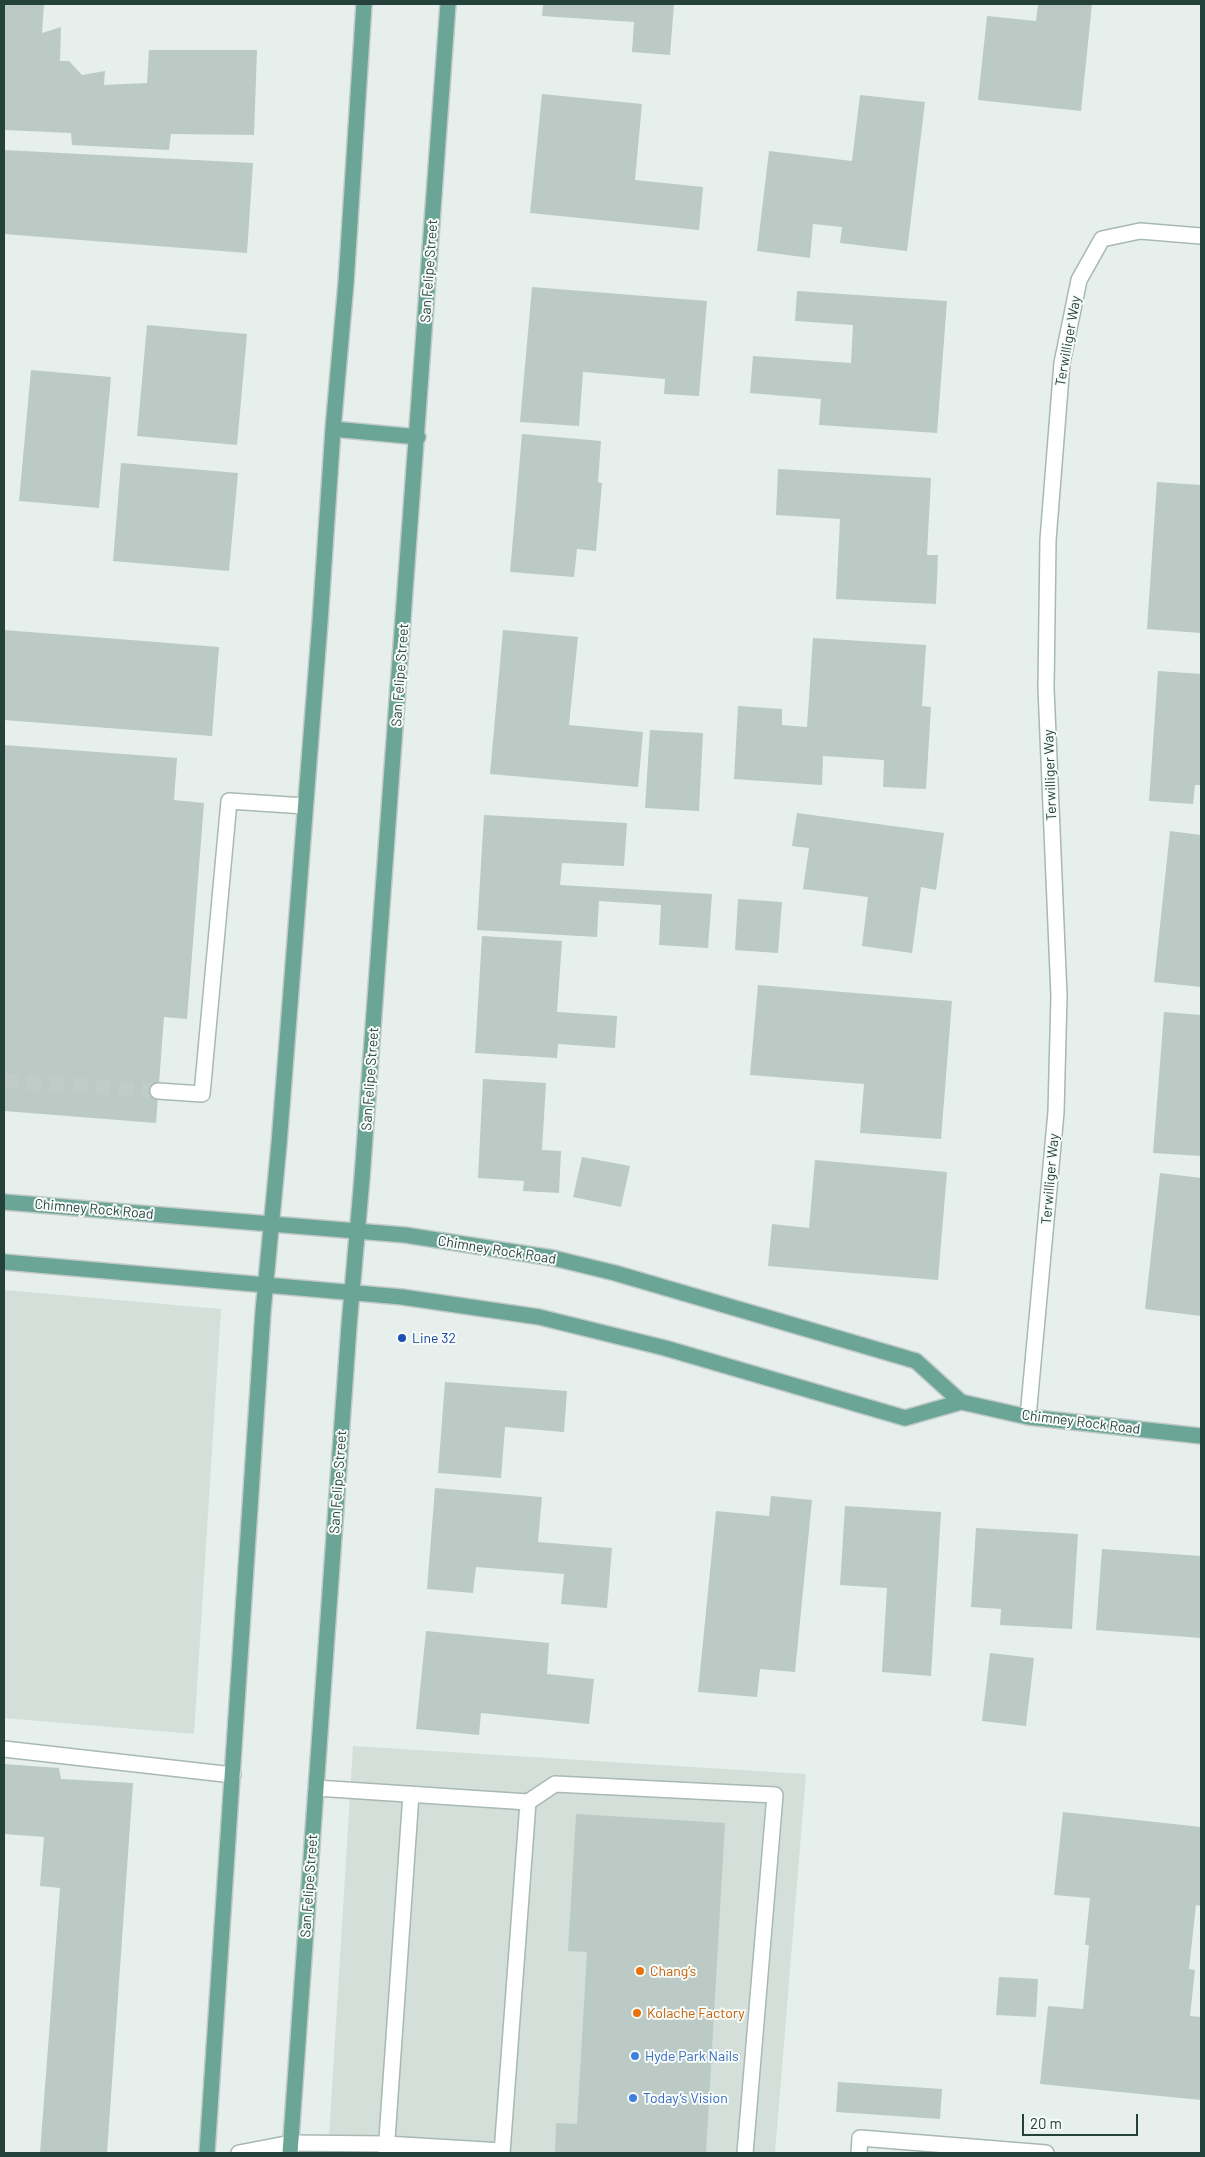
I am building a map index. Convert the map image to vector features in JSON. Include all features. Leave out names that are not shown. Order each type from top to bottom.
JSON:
[{"type":"main road","points":[[207,2153],[266,1285],[346,283],[364,4]]},
{"type":"main road","name":"San Felipe Street","points":[[291,2148],[352,1292],[418,437],[448,4]]},
{"type":"main road","points":[[333,429],[418,437]]},
{"type":"main road","name":"Chimney Rock Road","points":[[4,1202],[358,1231],[553,1258],[615,1273],[916,1361],[961,1402]]},
{"type":"main road","name":"Chimney Rock Road","points":[[4,1262],[402,1296],[539,1318],[665,1348],[905,1418],[961,1402],[1028,1417],[1201,1436]]},
{"type":"street","name":"Terwilliger Way","points":[[1028,1417],[1056,1112],[1059,996],[1046,688],[1048,540],[1062,363],[1079,280],[1102,239],[1140,231],[1201,236]]},
{"type":"street","points":[[158,1091],[202,1094],[229,801],[305,806]]},
{"type":"street","points":[[4,1749],[233,1775]]},
{"type":"street","points":[[316,1788],[528,1802],[555,1784],[775,1794],[745,2153]]},
{"type":"street","points":[[386,2148],[411,1794]]},
{"type":"street","points":[[239,2153],[291,2148],[386,2148],[502,2152],[528,1802]]},
{"type":"street","points":[[859,2153],[860,2138],[1046,2153]]},
{"type":"shaded area","points":[[4,1290],[221,1309],[194,1734],[4,1718]]},
{"type":"shaded area","points":[[353,1746],[806,1774],[775,2153],[328,2153]]},
{"type":"building","points":[[4,4],[44,4],[42,33],[61,27],[60,61],[69,61],[82,75],[105,71],[104,85],[147,83],[149,50],[257,50],[254,135],[171,134],[169,150],[72,145],[71,133],[4,130]]},
{"type":"building","points":[[543,4],[674,4],[670,55],[632,52],[634,22],[542,16]]},
{"type":"building","points":[[1038,4],[1092,4],[1081,111],[978,100],[987,16],[1036,21]]},
{"type":"building","points":[[542,94],[642,104],[635,180],[703,187],[699,230],[530,213]]},
{"type":"building","points":[[860,95],[925,102],[907,251],[840,243],[842,227],[813,224],[810,258],[757,251],[769,151],[852,161]]},
{"type":"building","points":[[4,150],[253,163],[247,253],[4,234]]},
{"type":"building","points":[[532,287],[707,301],[699,396],[664,394],[665,379],[583,372],[579,426],[520,422]]},
{"type":"building","points":[[797,291],[947,301],[937,433],[819,425],[821,399],[750,393],[753,356],[851,363],[853,325],[795,321]]},
{"type":"building","points":[[147,325],[247,334],[237,445],[137,436]]},
{"type":"building","points":[[31,370],[111,377],[99,508],[19,501]]},
{"type":"building","points":[[522,434],[601,441],[598,482],[602,483],[596,551],[577,549],[574,577],[510,572]]},
{"type":"building","points":[[121,463],[238,473],[229,571],[113,561]]},
{"type":"building","points":[[778,469],[931,478],[927,555],[938,555],[936,604],[836,599],[840,519],[776,515]]},
{"type":"building","points":[[1157,482],[1201,485],[1201,633],[1147,629]]},
{"type":"building","points":[[4,630],[219,647],[212,736],[4,720]]},
{"type":"building","points":[[503,630],[578,637],[569,725],[643,732],[638,787],[490,774]]},
{"type":"building","points":[[813,638],[926,645],[922,706],[931,707],[926,789],[883,787],[884,760],[823,756],[822,785],[734,779],[738,706],[782,709],[782,725],[807,727]]},
{"type":"building","points":[[1158,671],[1201,674],[1201,785],[1195,785],[1193,804],[1149,801]]},
{"type":"building","points":[[650,730],[703,733],[699,811],[645,808]]},
{"type":"building","points":[[4,745],[177,758],[174,800],[204,803],[187,1019],[164,1017],[156,1123],[4,1111]]},
{"type":"building","points":[[797,813],[944,833],[936,890],[921,887],[912,953],[862,946],[868,897],[803,889],[809,848],[792,846]]},
{"type":"building","points":[[484,815],[627,823],[624,866],[562,863],[560,885],[712,894],[708,948],[659,945],[661,905],[599,901],[597,937],[477,930]]},
{"type":"building","points":[[1170,831],[1201,835],[1201,987],[1154,982]]},
{"type":"building","points":[[738,899],[782,902],[778,953],[735,950]]},
{"type":"building","points":[[482,936],[562,941],[557,1012],[617,1016],[615,1048],[558,1044],[557,1058],[475,1053]]},
{"type":"building","points":[[758,985],[952,1001],[941,1139],[860,1133],[864,1084],[750,1075]]},
{"type":"building","points":[[1164,1012],[1201,1015],[1201,1156],[1153,1153]]},
{"type":"building","points":[[483,1079],[546,1083],[542,1150],[561,1151],[559,1193],[523,1191],[524,1181],[478,1178]]},
{"type":"building","points":[[582,1157],[630,1166],[621,1207],[573,1197]]},
{"type":"building","points":[[815,1160],[947,1172],[938,1280],[768,1266],[772,1224],[809,1228]]},
{"type":"building","points":[[1160,1173],[1201,1178],[1201,1316],[1145,1309]]},
{"type":"building","points":[[445,1382],[567,1391],[564,1432],[505,1427],[501,1478],[438,1473]]},
{"type":"building","points":[[435,1488],[542,1497],[538,1542],[612,1548],[607,1608],[561,1604],[564,1574],[476,1567],[473,1593],[427,1589]]},
{"type":"building","points":[[771,1496],[812,1500],[795,1672],[760,1669],[757,1697],[698,1692],[716,1511],[769,1516]]},
{"type":"building","points":[[845,1506],[941,1512],[931,1676],[882,1672],[887,1588],[840,1585]]},
{"type":"building","points":[[976,1528],[1078,1534],[1072,1629],[1000,1625],[1001,1609],[971,1607]]},
{"type":"building","points":[[1102,1549],[1201,1556],[1201,1638],[1096,1630]]},
{"type":"building","points":[[426,1631],[549,1643],[547,1674],[594,1679],[589,1724],[481,1713],[479,1735],[416,1729]]},
{"type":"building","points":[[990,1653],[1034,1658],[1026,1726],[982,1721]]},
{"type":"building","points":[[4,1764],[59,1768],[61,1779],[133,1783],[107,2153],[40,2153],[60,1888],[40,1886],[44,1837],[4,1834]]},
{"type":"building","points":[[1063,1812],[1201,1827],[1201,1906],[1196,1905],[1189,1969],[1195,1970],[1190,2016],[1201,2017],[1201,2100],[1040,2084],[1048,2006],[1083,2009],[1089,1945],[1085,1945],[1090,1898],[1054,1895]]},
{"type":"building","points":[[576,1814],[725,1823],[706,2153],[555,2153],[556,2123],[577,2124],[587,1952],[568,1951]]},
{"type":"building","points":[[999,1977],[1038,1979],[1036,2017],[996,2015]]},
{"type":"building","points":[[838,2082],[942,2089],[940,2119],[836,2112]]},
{"type":"tunnel","points":[[4,1081],[158,1091]]},
{"type":"place","name":"Line 32","points":[[402,1338]]},
{"type":"place","name":"Chang’s","points":[[640,1971]]},
{"type":"place","name":"Kolache Factory","points":[[637,2013]]},
{"type":"place","name":"Hyde Park Nails","points":[[635,2056]]},
{"type":"place","name":"Today’s Vision","points":[[633,2098]]}]
